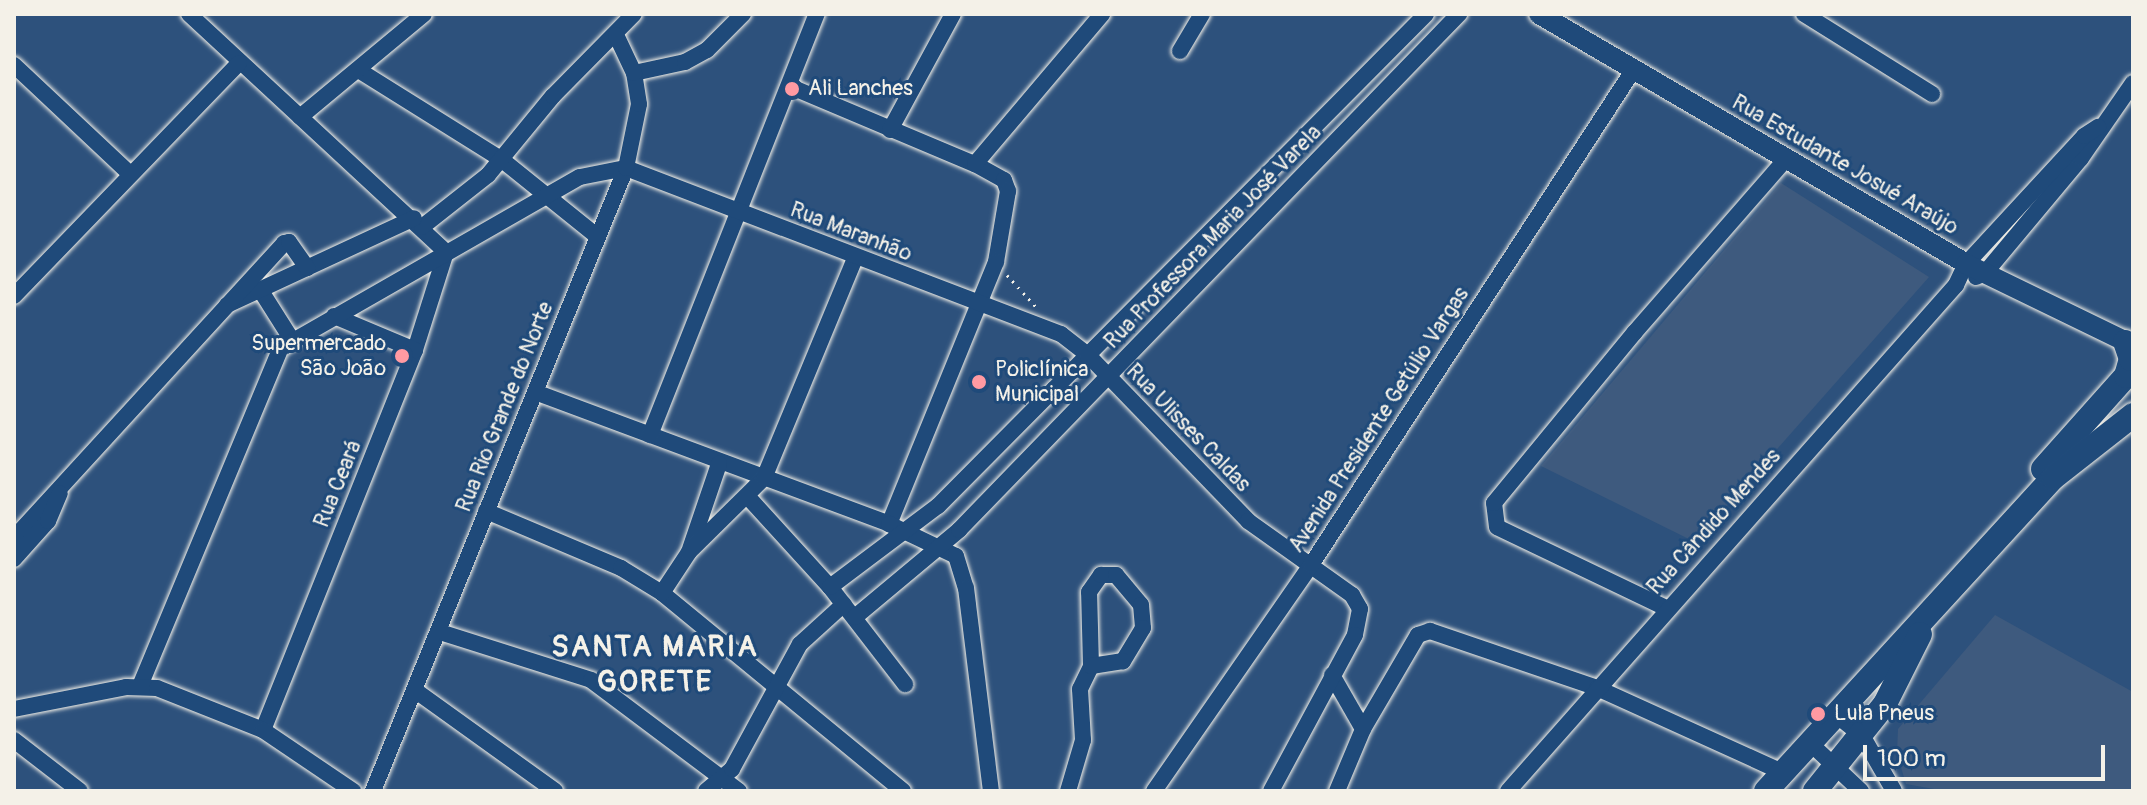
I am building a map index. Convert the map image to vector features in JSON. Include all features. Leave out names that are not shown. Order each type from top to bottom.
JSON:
[{"type":"highway","points":[[2008,525],[2042,471],[2126,376],[2131,359],[2129,344]]},
{"type":"highway","points":[[1766,791],[1929,616],[2008,525],[2087,448],[2133,415]]},
{"type":"highway","points":[[1815,791],[1863,737],[1929,616]]},
{"type":"main road","name":"Rua Estudante Josué Araújo","points":[[1539,14],[1975,269],[2129,344]]},
{"type":"street","points":[[189,14],[239,63],[418,222],[446,252]]},
{"type":"street","points":[[300,117],[360,71],[424,14]]},
{"type":"street","points":[[218,309],[455,204],[501,159],[553,96],[634,14]]},
{"type":"street","points":[[634,73],[696,56],[743,14]]},
{"type":"street","points":[[650,435],[817,14]]},
{"type":"street","points":[[890,130],[953,14]]},
{"type":"street","points":[[975,164],[1102,14]]},
{"type":"street","points":[[1180,51],[1202,14]]},
{"type":"street","name":"Rua Professora Maria José Varela","points":[[830,587],[908,532],[1426,14]]},
{"type":"street","name":"Rua Professora Maria José Varela","points":[[724,779],[800,644],[941,546],[1109,377],[1459,14]]},
{"type":"street","points":[[1804,14],[1932,94]]},
{"type":"street","name":"Rua Rio Grande do Norte","points":[[373,791],[626,168],[637,129],[634,73],[616,35]]},
{"type":"street","points":[[15,293],[239,63]]},
{"type":"street","points":[[14,65],[129,173]]},
{"type":"street","name":"Avenida Presidente Getúlio Vargas","points":[[1154,791],[1311,565],[1634,69]]},
{"type":"street","points":[[360,71],[501,159],[550,194],[598,237]]},
{"type":"street","name":"Rua Cândido Mendes","points":[[1508,791],[1666,608],[1956,285],[1975,269],[2052,183],[2093,143],[2098,127],[2133,83]]},
{"type":"street","points":[[789,86],[975,164],[1004,180],[1009,205],[996,262],[976,304],[889,524]]},
{"type":"street","points":[[1666,608],[1497,527],[1492,514],[1501,489],[1786,159]]},
{"type":"street","points":[[140,686],[275,355],[292,340],[592,171],[626,168]]},
{"type":"street","name":"Rua Maranhão","points":[[626,168],[855,258],[1061,334]]},
{"type":"street","points":[[14,538],[61,491],[218,309],[286,241],[307,268]]},
{"type":"street","name":"Rua Ceará","points":[[263,730],[415,350],[446,252]]},
{"type":"street","points":[[662,593],[689,552],[764,478],[855,258]]},
{"type":"street","points":[[261,291],[292,340]]},
{"type":"street","points":[[334,316],[415,350]]},
{"type":"street","name":"Rua Ulisses Caldas","points":[[1061,334],[1087,354],[1248,521],[1341,586],[1360,609],[1355,635],[1332,675]]},
{"type":"street","points":[[535,392],[941,546],[962,568],[991,791]]},
{"type":"street","points":[[689,552],[719,464]]},
{"type":"street","points":[[15,557],[48,521],[61,491]]},
{"type":"street","points":[[748,497],[830,587],[905,684]]},
{"type":"street","points":[[486,511],[621,568],[662,593],[776,683],[903,791]]},
{"type":"street","points":[[1068,791],[1083,740],[1080,689],[1091,666],[1089,592],[1101,575],[1116,575],[1141,605],[1143,628],[1123,661],[1091,666]]},
{"type":"street","points":[[440,632],[591,680],[739,791]]},
{"type":"street","points":[[1337,791],[1363,729],[1418,635],[1438,632],[1597,688],[1782,772]]},
{"type":"street","points":[[1332,675],[1363,729]]},
{"type":"street","points":[[1271,791],[1332,675]]},
{"type":"street","points":[[14,709],[140,686],[263,730],[353,791]]},
{"type":"street","points":[[416,691],[555,791]]},
{"type":"street","points":[[1835,714],[1863,737],[1894,791]]},
{"type":"street","points":[[14,740],[80,791]]},
{"type":"street","points":[[1810,743],[1838,766],[1861,791]]},
{"type":"street","points":[[706,791],[724,779]]},
{"type":"path","points":[[996,262],[1061,334]]},
{"type":"shaded area","points":[[1781,183],[1929,277],[1695,542],[1541,466]]},
{"type":"shaded area","points":[[1995,615],[2133,692],[2133,791],[1945,791],[1906,784],[1897,754],[1898,729]]},
{"type":"place","name":"Ali Lanches","points":[[792,89]]},
{"type":"place","name":"Supermercado São João","points":[[402,356]]},
{"type":"place","name":"Policlínica Municipal","points":[[979,382]]},
{"type":"place","name":"Lula Pneus","points":[[1818,714]]},
{"type":"district","name":"SANTA MARIA GORETE","points":[[655,664]]}]
